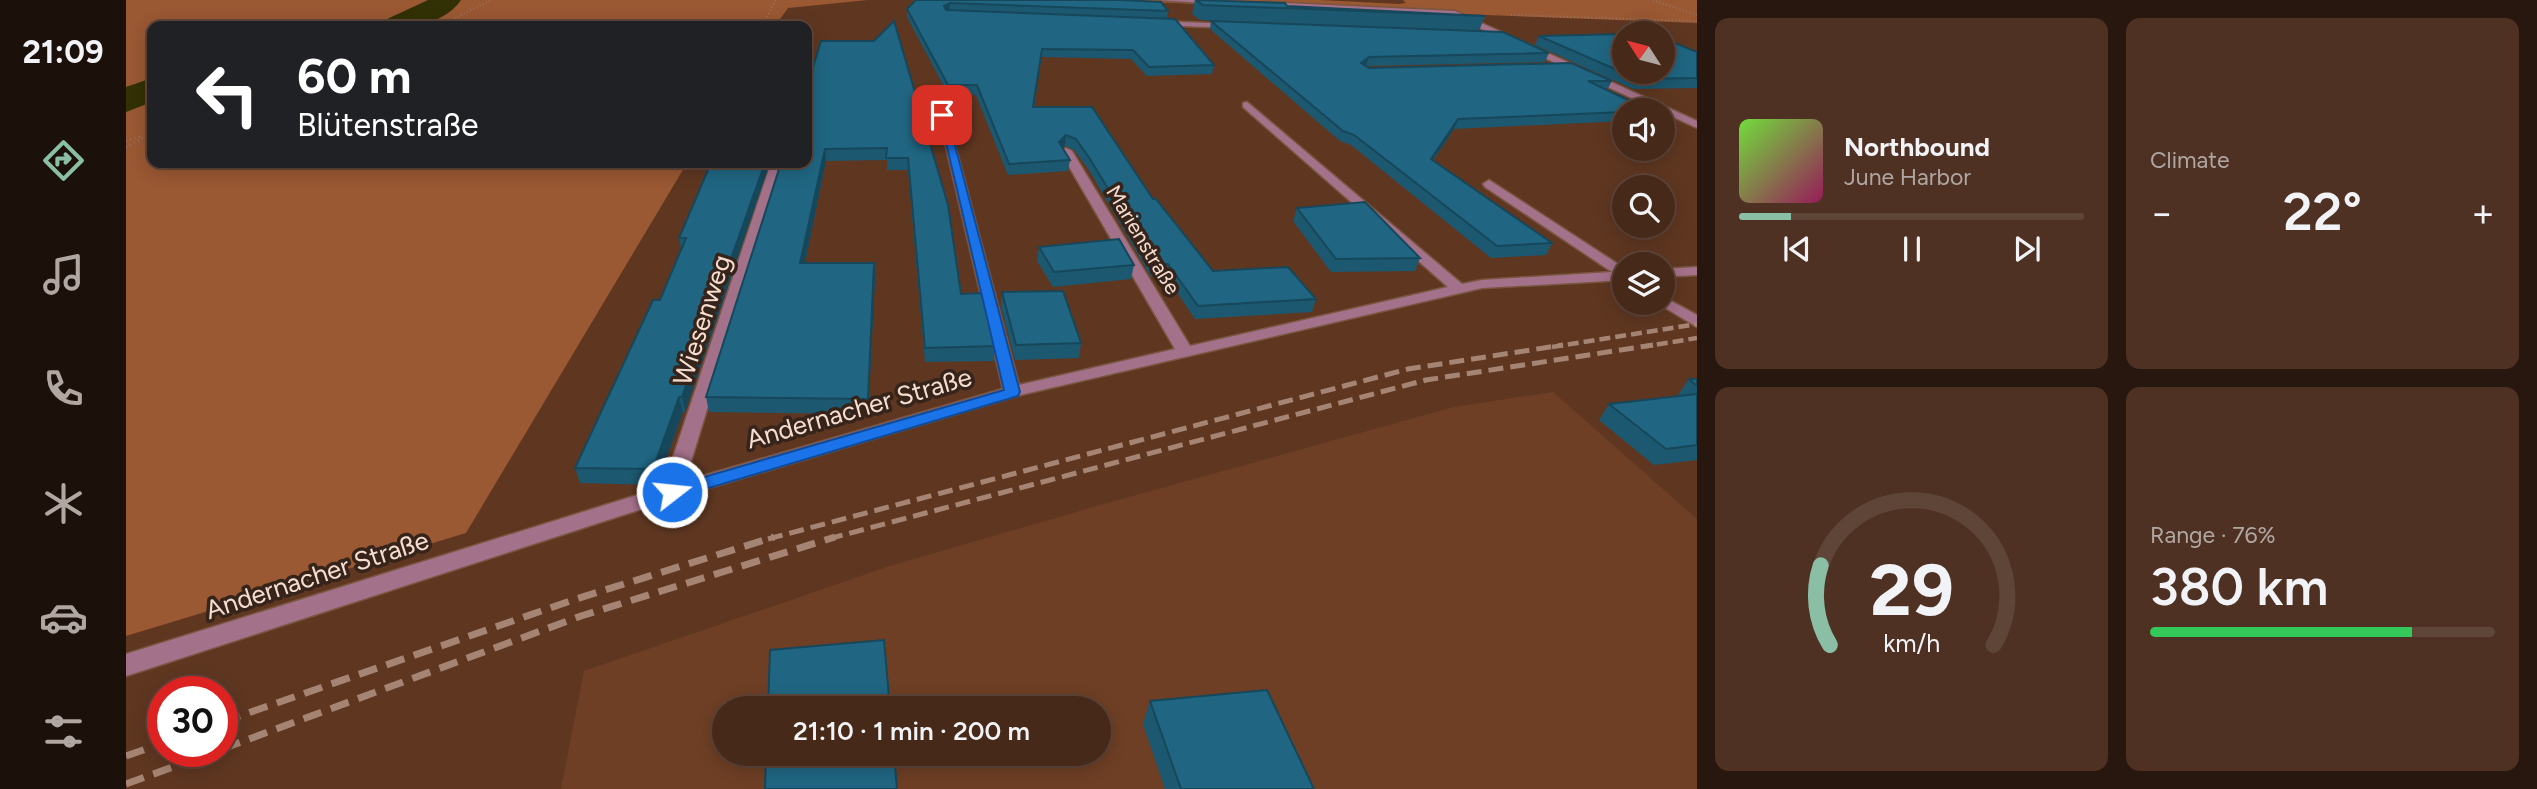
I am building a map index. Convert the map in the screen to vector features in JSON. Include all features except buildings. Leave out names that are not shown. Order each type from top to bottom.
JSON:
[{"type":"street","points":[[1162,0],[1227,2]]},
{"type":"street","points":[[1253,4],[1452,13],[1697,125]]},
{"type":"street","points":[[1150,23],[1246,27]]},
{"type":"street","points":[[1479,36],[1507,37]]},
{"type":"street","points":[[1543,67],[1570,67]]},
{"type":"street","points":[[1247,106],[1459,289]]},
{"type":"street","points":[[942,115],[1012,392]]},
{"type":"street","name":"Marienstraße","points":[[1066,151],[1184,350]]},
{"type":"street","name":"Wiesenweg","points":[[672,492],[776,168]]},
{"type":"street","points":[[1489,184],[1612,267]]},
{"type":"street","points":[[1675,272],[1697,271]]},
{"type":"street","name":"Andernacher Straße","points":[[126,665],[672,492],[1012,392],[1184,350],[1482,284],[1612,276]]},
{"type":"street","points":[[1675,309],[1697,323]]},
{"type":"path","points":[[449,21],[491,0]]},
{"type":"path","points":[[765,21],[776,0]]},
{"type":"path","points":[[1653,0],[1697,15]]},
{"type":"path","points":[[1504,15],[1697,21]]},
{"type":"path","points":[[126,141],[147,135]]},
{"type":"path","points":[[126,147],[147,136]]},
{"type":"shaded area","points":[[126,0],[868,0],[788,8],[779,21],[147,21],[147,168],[684,168],[466,533],[126,636]]},
{"type":"shaded area","points":[[1093,0],[1320,0],[1399,4],[1406,3],[1403,0],[1697,0],[1697,23]]},
{"type":"shaded area","points":[[1553,392],[1697,519],[1697,789],[561,789],[584,671],[887,567],[1454,407]]},
{"type":"waterway","points":[[410,21],[448,0]]},
{"type":"waterway","points":[[126,101],[147,91]]},
{"type":"railway","points":[[1552,347],[1697,324]]},
{"type":"railway","points":[[1641,347],[1697,338]]},
{"type":"railway","points":[[768,539],[1408,369],[1563,345]]},
{"type":"railway","points":[[832,538],[1426,380],[1653,345]]},
{"type":"railway","points":[[238,716],[573,600],[774,537]]},
{"type":"railway","points":[[238,743],[581,616],[832,538]]},
{"type":"railway","points":[[828,539],[832,538]]},
{"type":"railway","points":[[126,756],[147,749]]},
{"type":"railway","points":[[126,784],[173,767]]},
{"type":"route","points":[[672,492],[1012,392],[942,115]]}]
